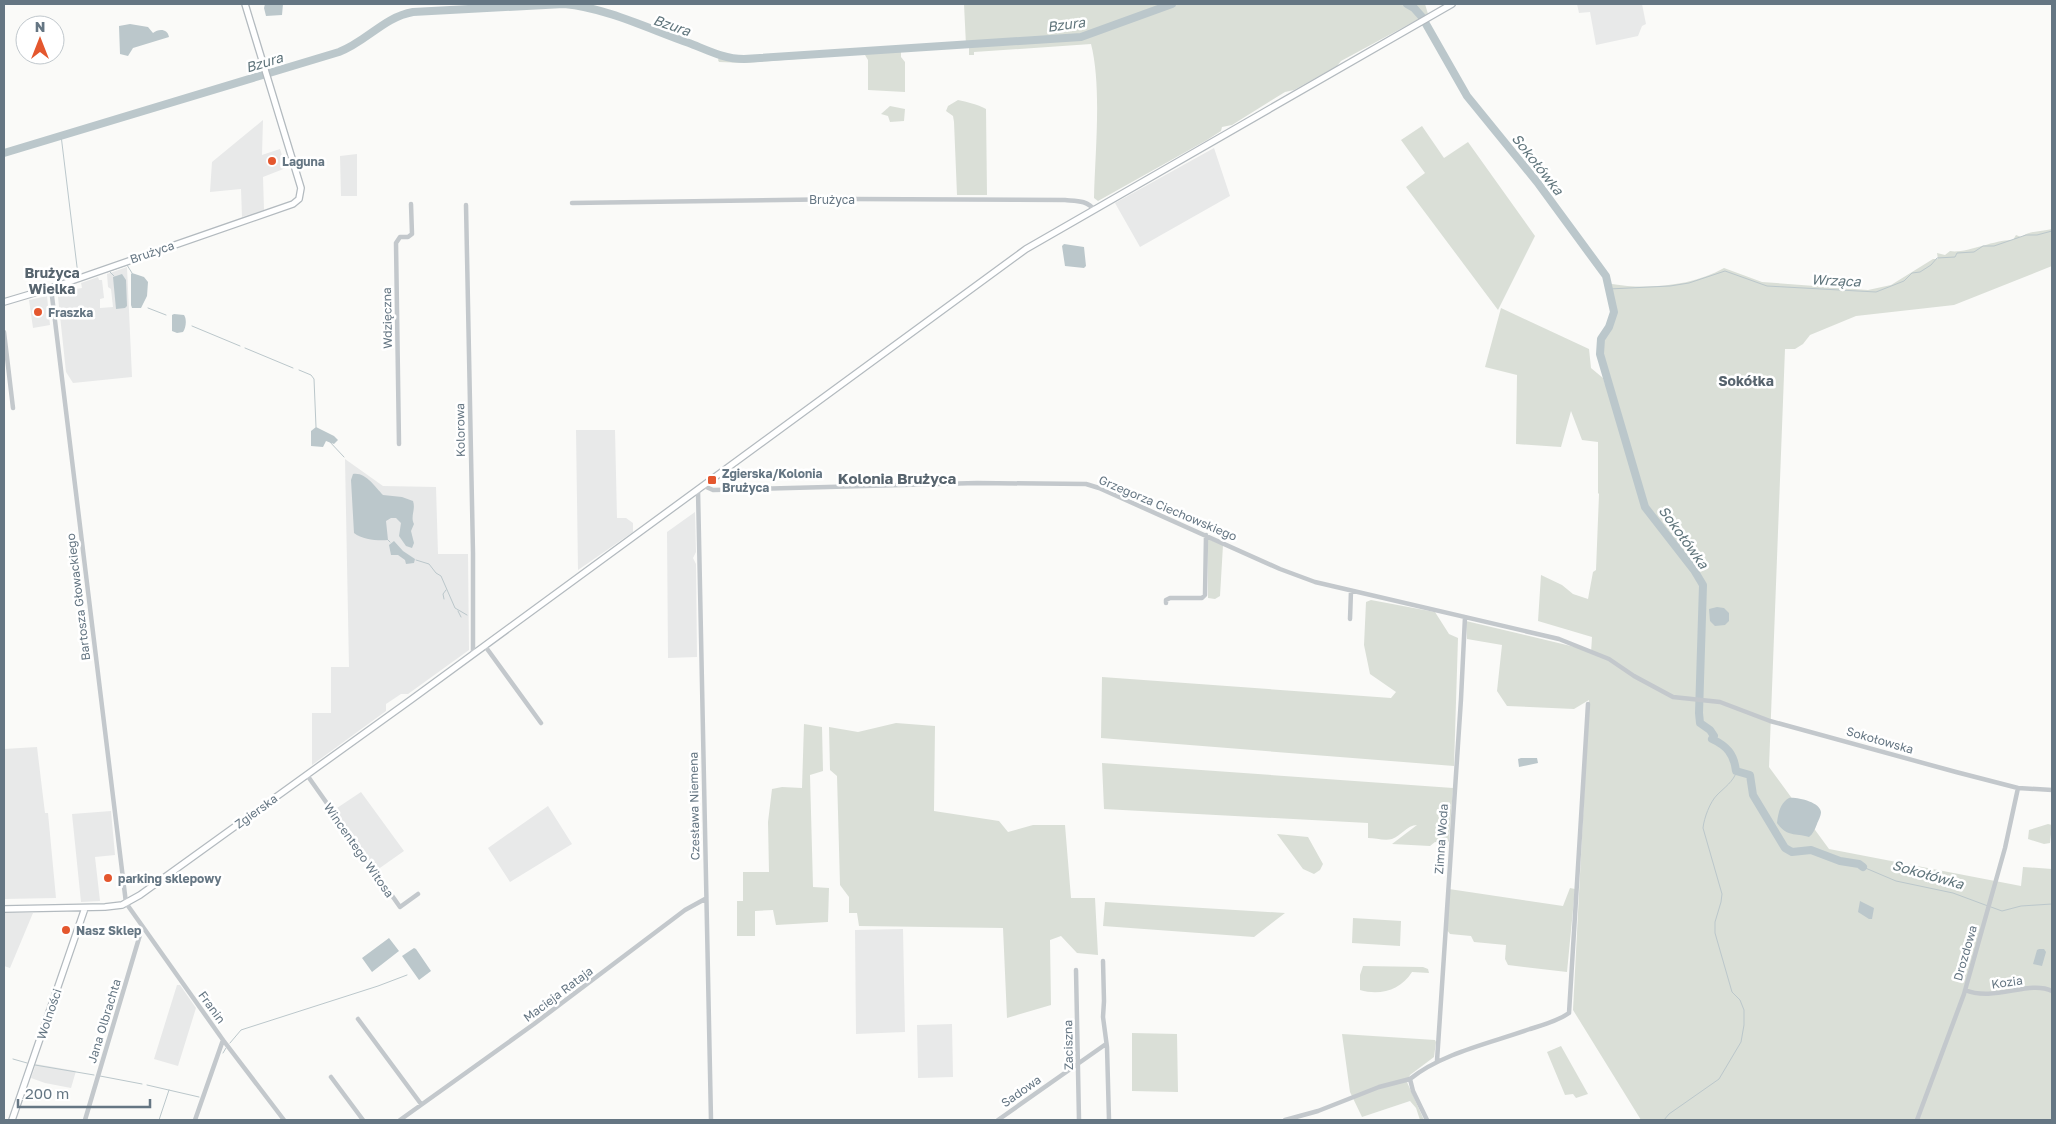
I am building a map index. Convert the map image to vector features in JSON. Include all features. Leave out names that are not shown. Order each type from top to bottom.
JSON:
[{"type":"main road","name":"Brużyca","points":[[4,302],[51,288],[292,204],[300,199],[301,188],[245,4]]},
{"type":"main road","name":"Zgierska","points":[[4,909],[113,906],[126,903],[140,896],[485,646],[1026,249],[1092,207],[1452,4]]},
{"type":"main road","name":"Wolności","points":[[12,1120],[85,908]]},
{"type":"street","name":"Brużyca","points":[[572,204],[870,199],[1065,200],[1092,207]]},
{"type":"street","name":"Wdzięczna","points":[[399,444],[396,243],[400,237],[408,237],[412,234],[411,204]]},
{"type":"street","name":"Kolorowa","points":[[466,205],[473,553],[473,654]]},
{"type":"street","name":"Bartosza Głowackiego","points":[[51,288],[126,903]]},
{"type":"street","points":[[4,332],[13,408]]},
{"type":"street","name":"Grzegorza Ciechowskiego","points":[[704,486],[713,490],[977,483],[1086,484],[1099,488],[1305,579],[1464,617]]},
{"type":"street","name":"Czesława Niemena","points":[[698,490],[711,1120]]},
{"type":"street","points":[[1166,603],[1166,600],[1170,598],[1202,598],[1205,595],[1206,535]]},
{"type":"street","points":[[1350,619],[1351,591]]},
{"type":"street","name":"Sokołowska","points":[[1464,617],[1559,639],[1609,659],[1634,676],[1673,697],[1720,702],[1770,721],[2018,788],[2052,790]]},
{"type":"street","name":"Zimna Woda","points":[[1437,1061],[1461,699],[1464,617]]},
{"type":"street","points":[[485,646],[541,723]]},
{"type":"street","points":[[1285,1120],[1379,1087],[1410,1079],[1426,1066],[1437,1061],[1551,1022],[1569,1013],[1588,704]]},
{"type":"street","name":"Wincentego Witosa","points":[[306,775],[400,907],[418,894]]},
{"type":"street","name":"Drozdowa","points":[[1917,1120],[1965,990],[2005,848],[2018,788]]},
{"type":"street","name":"Macieja Rataja","points":[[400,1120],[534,1024],[685,910],[705,899]]},
{"type":"street","name":"Franin","points":[[126,903],[223,1040],[284,1120]]},
{"type":"street","name":"Jana Olbrachta","points":[[85,1120],[142,928]]},
{"type":"street","points":[[1103,961],[1103,1016],[1109,1120]]},
{"type":"street","name":"Zaciszna","points":[[1076,970],[1079,1120]]},
{"type":"street","name":"Kozia","points":[[1965,990],[1983,995],[2039,988],[2052,991]]},
{"type":"street","points":[[358,1019],[421,1104]]},
{"type":"street","points":[[194,1120],[223,1040]]},
{"type":"street","name":"Sadowa","points":[[998,1120],[1106,1044]]},
{"type":"street","points":[[331,1077],[362,1120]]},
{"type":"street","points":[[1410,1079],[1413,1091],[1427,1120]]},
{"type":"shaded area","points":[[265,4],[283,4],[282,15],[266,16]]},
{"type":"shaded area","points":[[964,4],[1425,4],[1428,14],[1341,61],[1337,66],[1294,90],[1285,92],[1232,125],[1222,127],[1221,131],[1207,140],[1098,201],[1094,198],[1097,100],[1091,44],[974,52],[974,55],[969,55],[969,45],[966,45]]},
{"type":"shaded area","points":[[1577,4],[1642,4],[1646,24],[1642,26],[1638,36],[1596,45],[1590,12],[1579,13]]},
{"type":"shaded area","points":[[130,24],[148,27],[153,33],[163,30],[167,32],[169,37],[133,48],[128,56],[120,54],[119,26]]},
{"type":"shaded area","points":[[901,49],[901,57],[905,62],[905,92],[868,90],[868,60],[865,55],[861,54],[746,63],[719,62],[718,60],[720,55],[744,59]]},
{"type":"shaded area","points":[[958,100],[976,104],[986,109],[987,195],[957,195],[954,122],[953,116],[946,111],[948,106]]},
{"type":"shaded area","points":[[890,106],[905,109],[904,121],[890,122],[888,116],[881,114]]},
{"type":"shaded area","points":[[263,120],[262,155],[280,149],[286,168],[263,177],[264,210],[242,217],[241,189],[210,192],[212,162]]},
{"type":"shaded area","points":[[1422,126],[1444,158],[1468,142],[1535,236],[1498,310],[1406,187],[1425,173],[1401,140]]},
{"type":"shaded area","points":[[1214,148],[1230,196],[1140,247],[1115,203]]},
{"type":"shaded area","points":[[357,154],[357,196],[341,196],[340,156]]},
{"type":"shaded area","points":[[2052,229],[2052,266],[1954,305],[1856,316],[1810,335],[1803,344],[1795,349],[1785,349],[1769,767],[1829,849],[2021,886],[2023,867],[2052,869],[2052,1120],[1641,1120],[1573,1010],[1589,700],[1574,709],[1507,706],[1497,691],[1502,645],[1467,639],[1466,621],[1575,647],[1591,653],[1592,637],[1538,621],[1541,575],[1562,585],[1573,594],[1588,599],[1593,572],[1596,570],[1599,494],[1598,442],[1582,440],[1571,411],[1561,447],[1516,444],[1517,375],[1485,367],[1501,308],[1589,349],[1591,368],[1603,378],[1605,384],[1601,335],[1611,314],[1607,289],[1612,284],[1639,287],[1684,283],[1724,268],[1762,282],[1868,290],[1891,285],[1933,259],[1938,259],[1937,253],[1945,255],[1950,251],[2013,240],[2016,235],[2021,237],[2032,232]]},
{"type":"shaded area","points":[[1064,244],[1084,247],[1086,266],[1084,268],[1065,266],[1062,246]]},
{"type":"shaded area","points":[[127,267],[132,377],[73,383],[66,372],[59,294],[64,289],[75,285],[76,289],[82,288],[81,283],[98,277],[99,280],[102,280],[104,298],[100,299],[100,308],[113,307],[107,274]]},
{"type":"shaded area","points":[[132,273],[144,277],[148,282],[147,296],[141,308],[132,308],[131,305]]},
{"type":"shaded area","points":[[122,274],[126,280],[127,306],[116,309],[113,277]]},
{"type":"shaded area","points":[[47,296],[50,325],[33,328],[29,300]]},
{"type":"shaded area","points":[[172,315],[184,315],[185,317],[186,323],[183,332],[177,333],[172,331]]},
{"type":"shaded area","points":[[316,427],[338,440],[334,444],[326,441],[323,447],[311,446],[311,431]]},
{"type":"shaded area","points":[[576,430],[615,430],[617,518],[626,518],[633,523],[633,532],[578,570]]},
{"type":"shaded area","points":[[345,459],[383,486],[436,487],[438,554],[468,554],[469,650],[408,694],[401,694],[386,704],[386,711],[312,765],[312,713],[331,713],[331,667],[349,667]]},
{"type":"shaded area","points":[[353,474],[362,475],[383,495],[402,497],[413,501],[414,524],[411,531],[414,543],[412,548],[406,546],[399,536],[401,523],[396,518],[386,521],[388,540],[366,539],[354,533],[351,480]]},
{"type":"shaded area","points":[[695,512],[696,552],[693,558],[696,564],[697,657],[668,658],[667,532]]},
{"type":"shaded area","points":[[1208,539],[1223,545],[1220,596],[1215,599],[1208,598]]},
{"type":"shaded area","points":[[394,541],[403,551],[415,559],[414,563],[406,564],[405,560],[398,555],[391,555],[389,545]]},
{"type":"shaded area","points":[[1371,600],[1435,612],[1449,634],[1458,638],[1454,766],[1101,738],[1102,677],[1391,698],[1396,692],[1370,674],[1364,645],[1366,602]]},
{"type":"shaded area","points":[[1724,608],[1729,613],[1729,621],[1725,625],[1715,626],[1710,621],[1709,609]]},
{"type":"shaded area","points":[[896,723],[935,726],[934,811],[999,821],[1008,832],[1033,825],[1065,825],[1071,898],[1095,898],[1098,955],[1077,953],[1061,936],[1050,940],[1051,1005],[1007,1018],[1003,928],[859,926],[857,913],[849,913],[849,897],[840,885],[837,776],[830,770],[829,727],[858,732]]},
{"type":"shaded area","points":[[804,724],[822,727],[823,771],[810,775],[813,887],[829,888],[828,922],[776,925],[773,910],[755,911],[755,936],[737,936],[737,901],[743,901],[743,872],[769,872],[768,822],[772,789],[782,787],[802,788]]},
{"type":"shaded area","points":[[37,747],[45,813],[48,813],[56,898],[4,899],[4,749]]},
{"type":"shaded area","points":[[1537,758],[1538,763],[1519,767],[1518,759]]},
{"type":"shaded area","points":[[1102,763],[1453,788],[1449,841],[1446,844],[1435,842],[1430,846],[1392,844],[1417,825],[1413,825],[1392,839],[1383,840],[1368,838],[1368,823],[1104,809]]},
{"type":"shaded area","points":[[361,792],[404,851],[377,870],[334,810]]},
{"type":"shaded area","points":[[1789,798],[1808,801],[1820,808],[1820,817],[1809,837],[1788,833],[1777,823],[1779,812]]},
{"type":"shaded area","points":[[548,806],[572,844],[510,882],[488,848]]},
{"type":"shaded area","points":[[111,811],[115,855],[95,857],[100,901],[81,902],[72,814]]},
{"type":"shaded area","points":[[2048,824],[2052,825],[2050,843],[2044,844],[2028,839],[2029,830]]},
{"type":"shaded area","points":[[1277,834],[1308,837],[1323,864],[1320,870],[1314,874],[1303,869]]},
{"type":"shaded area","points":[[1570,888],[1575,889],[1567,972],[1508,965],[1505,959],[1506,945],[1474,942],[1471,936],[1450,934],[1447,930],[1449,889],[1563,906]]},
{"type":"shaded area","points":[[1860,901],[1874,908],[1872,919],[1858,912]]},
{"type":"shaded area","points":[[1105,902],[1285,913],[1254,937],[1103,926]]},
{"type":"shaded area","points":[[4,913],[33,913],[10,968],[4,966]]},
{"type":"shaded area","points":[[1353,918],[1401,921],[1400,946],[1352,943]]},
{"type":"shaded area","points":[[903,929],[905,1032],[856,1034],[855,930]]},
{"type":"shaded area","points":[[389,938],[399,951],[372,972],[362,958]]},
{"type":"shaded area","points":[[414,948],[431,971],[419,980],[402,956]]},
{"type":"shaded area","points":[[2039,949],[2044,949],[2046,952],[2042,966],[2033,964]]},
{"type":"shaded area","points":[[1363,966],[1423,967],[1428,969],[1429,973],[1412,972],[1396,987],[1382,992],[1368,992],[1360,990],[1360,975]]},
{"type":"shaded area","points":[[177,985],[180,985],[196,1008],[178,1066],[154,1059]]},
{"type":"shaded area","points":[[952,1024],[953,1077],[918,1078],[917,1025]]},
{"type":"shaded area","points":[[1132,1033],[1177,1034],[1178,1092],[1132,1091]]},
{"type":"shaded area","points":[[1342,1034],[1435,1040],[1434,1057],[1410,1075],[1407,1082],[1424,1120],[1420,1120],[1416,1108],[1410,1101],[1362,1117],[1350,1092]]},
{"type":"shaded area","points":[[1561,1046],[1588,1094],[1576,1098],[1573,1094],[1565,1095],[1547,1052]]},
{"type":"shaded area","points":[[36,1064],[76,1071],[71,1088],[31,1078]]},
{"type":"waterway","name":"Bzura","points":[[4,153],[339,52],[349,48],[393,19],[413,12],[564,4],[580,6],[612,14],[716,54],[744,59],[1081,37],[1172,4]]},
{"type":"waterway","name":"Sokołówka","points":[[1407,4],[1414,8],[1422,17],[1467,96],[1537,182],[1606,276],[1614,312],[1609,327],[1601,339],[1600,354],[1645,507],[1694,570],[1703,585],[1700,723],[1710,730],[1714,736],[1712,739],[1729,751],[1734,760],[1736,771],[1750,775],[1753,795],[1785,848],[1792,852],[1811,850],[1840,861],[1859,864],[1863,867]]},
{"type":"waterway","points":[[61,135],[78,275]]},
{"type":"waterway","name":"Wrząca","points":[[1609,289],[1670,286],[1689,283],[1725,271],[1767,286],[1876,292],[1904,281],[1912,273],[1920,272],[1931,265],[1937,258],[1955,257],[1957,253],[1974,252],[1983,246],[1994,246],[2026,235],[2037,235],[2052,231]]},
{"type":"waterway","points":[[107,272],[127,265],[132,273]]},
{"type":"waterway","points":[[109,271],[114,276]]},
{"type":"waterway","points":[[80,281],[92,277]]},
{"type":"waterway","points":[[148,308],[166,315]]},
{"type":"waterway","points":[[192,326],[240,346]]},
{"type":"waterway","points":[[245,348],[293,368]]},
{"type":"waterway","points":[[299,370],[311,375],[314,379],[316,427]]},
{"type":"waterway","points":[[329,441],[344,457]]},
{"type":"waterway","points":[[416,560],[429,564],[441,576],[455,608],[467,615]]},
{"type":"waterway","points":[[444,599],[443,594],[446,590]]},
{"type":"waterway","points":[[458,611],[461,617]]},
{"type":"waterway","name":"Zimna Woda","points":[[1664,1120],[1669,1114],[1719,1079],[1741,1042],[1744,1010],[1740,1000],[1732,992],[1715,933],[1715,922],[1722,894],[1703,828],[1712,802],[1731,781],[1737,771]]},
{"type":"waterway","name":"Sokołówka","points":[[1863,867],[1896,881],[1953,893],[1988,906]]},
{"type":"waterway","name":"Sokołówka","points":[[1991,907],[2002,911],[2021,906],[2052,904]]},
{"type":"waterway","points":[[230,1043],[241,1030],[407,975]]},
{"type":"waterway","points":[[223,1053],[226,1048]]},
{"type":"waterway","points":[[13,1059],[27,1063]]},
{"type":"waterway","points":[[35,1065],[94,1075]]},
{"type":"waterway","points":[[100,1076],[142,1084]]},
{"type":"waterway","points":[[147,1085],[199,1097]]},
{"type":"waterway","points":[[159,1120],[169,1090]]},
{"type":"place","name":"Laguna","points":[[272,161]]},
{"type":"place","name":"Fraszka","points":[[38,312]]},
{"type":"place","name":"Zgierska/Kolonia Brużyca","points":[[712,480]]},
{"type":"place","name":"parking sklepowy","points":[[108,878]]},
{"type":"place","name":"Nasz Sklep","points":[[66,930]]},
{"type":"district","name":"Brużyca Wielka","points":[[52,280]]},
{"type":"district","name":"Sokółka","points":[[1746,380]]},
{"type":"district","name":"Kolonia Brużyca","points":[[897,478]]}]
